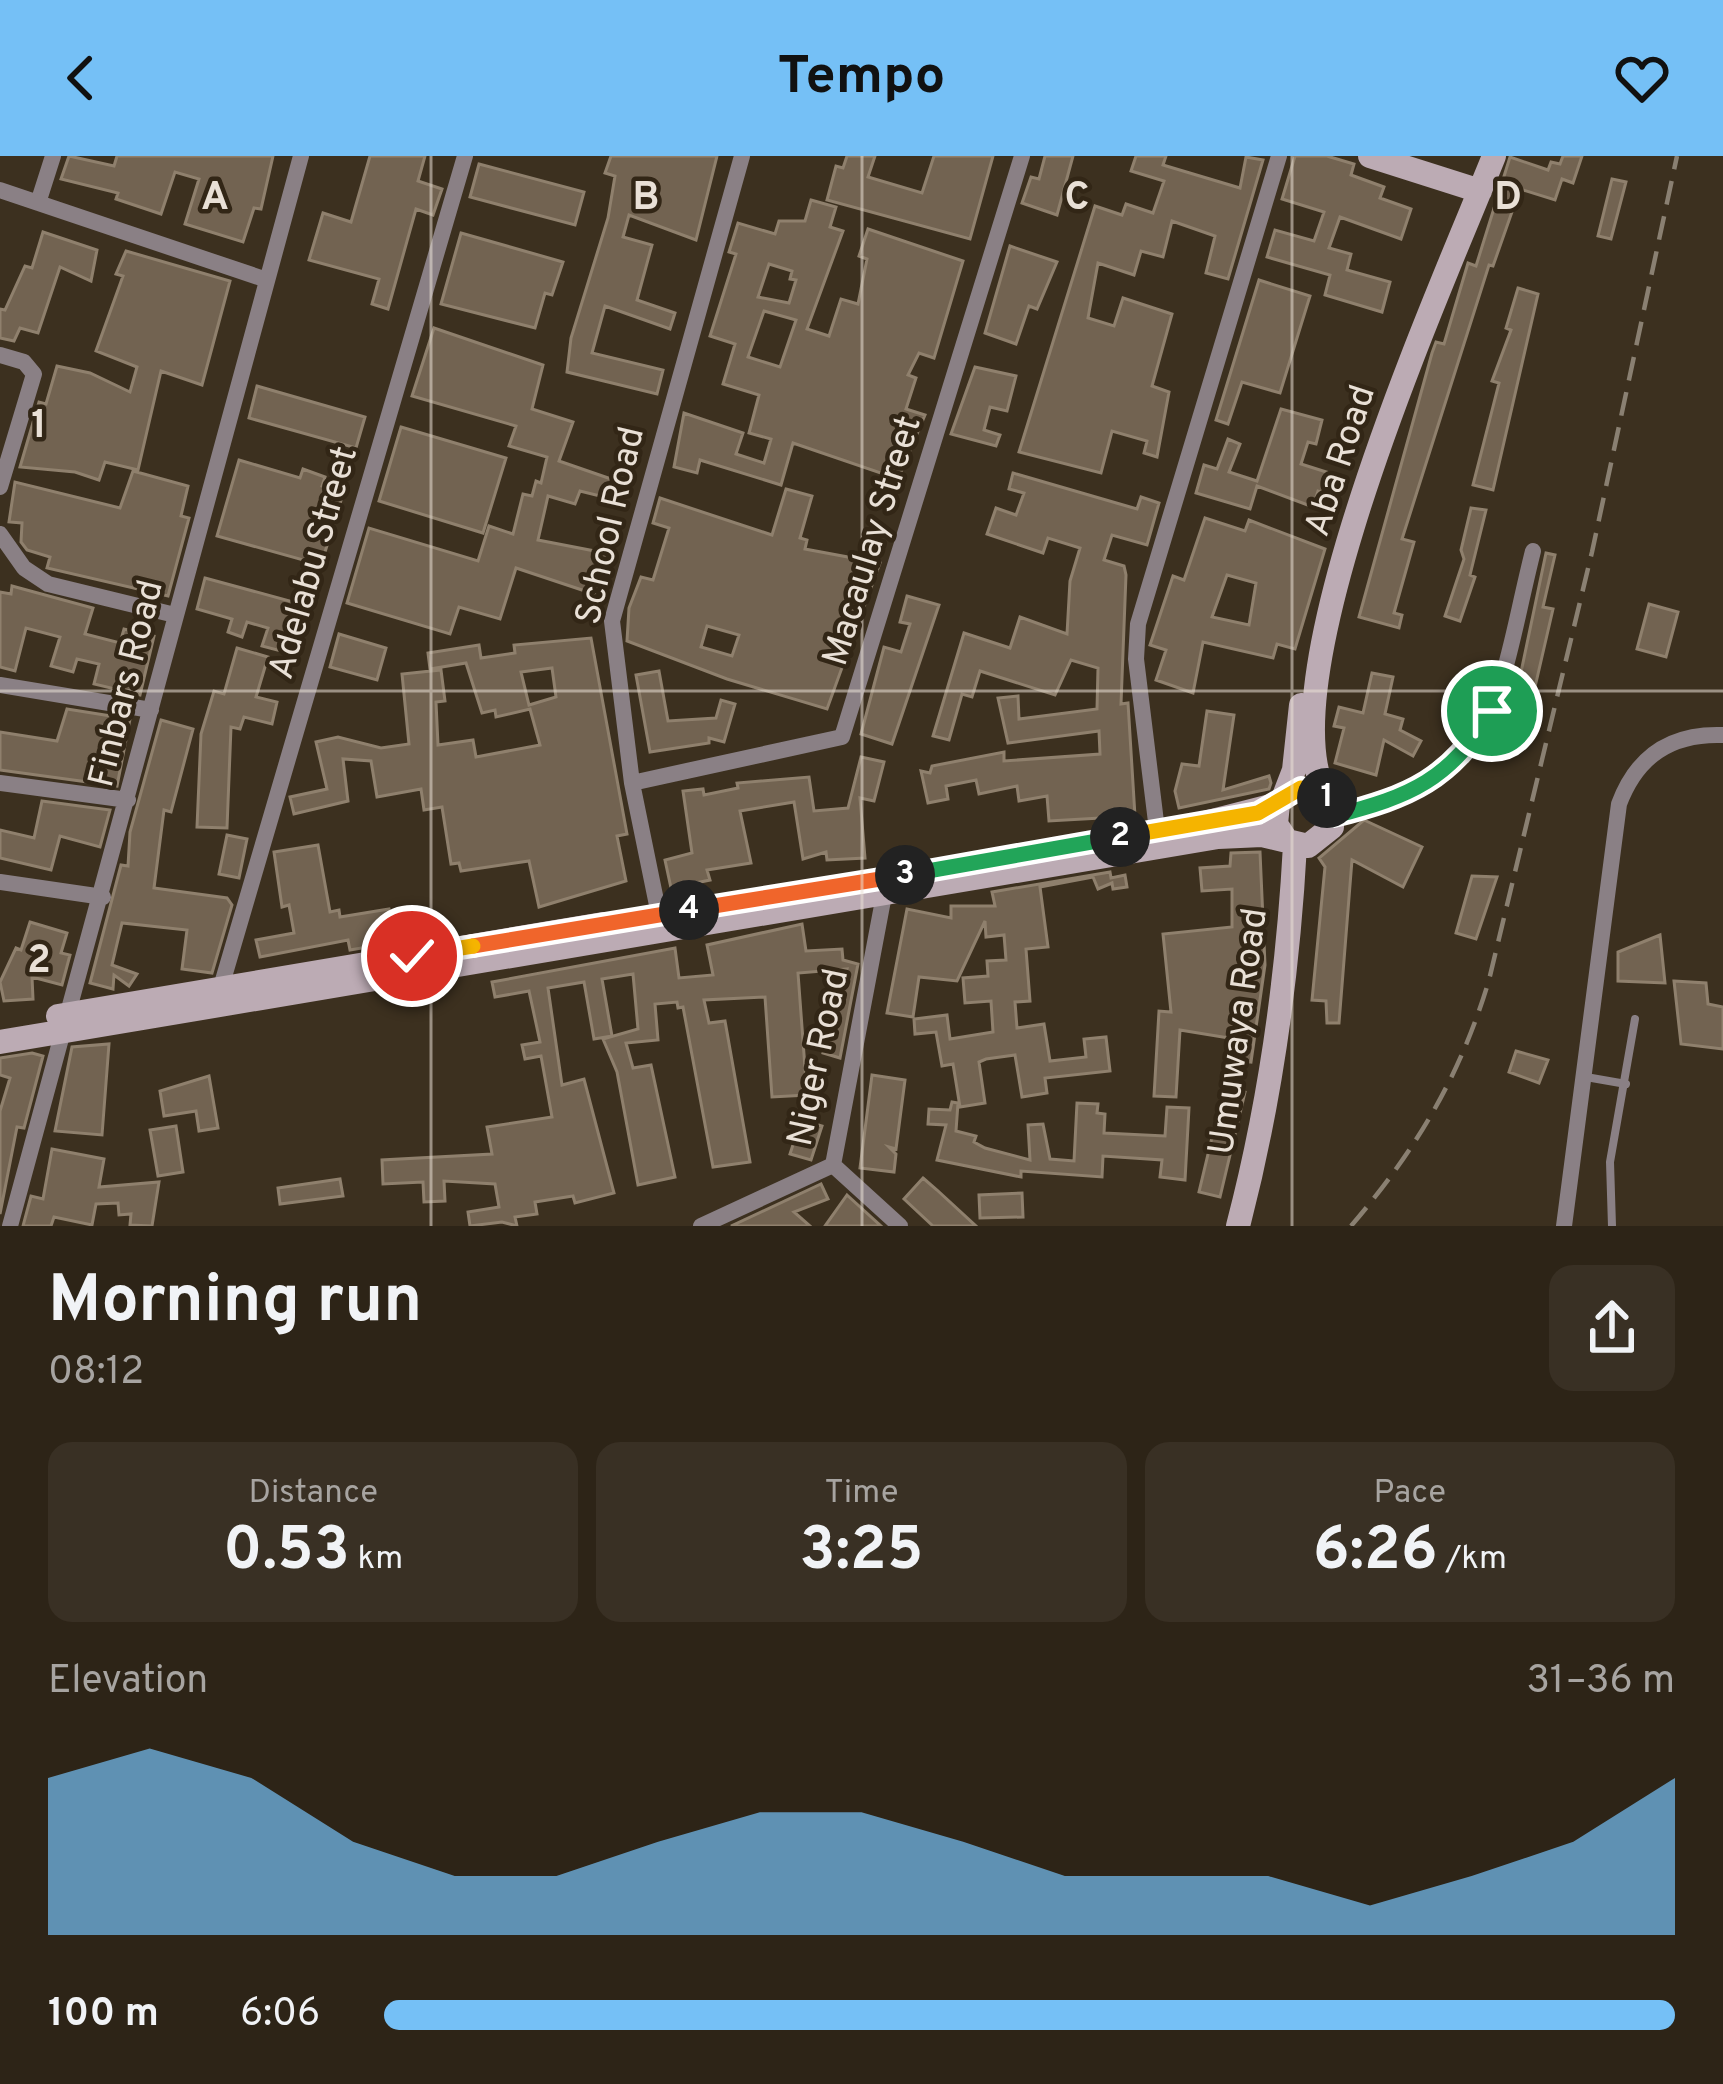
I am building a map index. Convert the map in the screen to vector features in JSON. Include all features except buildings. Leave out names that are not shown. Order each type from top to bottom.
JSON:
[{"type":"main road","points":[[1370,156],[1472,187]]},
{"type":"main road","name":"Aba Road","points":[[1330,807],[1314,762],[1322,655],[1333,599],[1392,405],[1472,187],[1476,156]]},
{"type":"main road","name":"Aba Road","points":[[1281,800],[1294,770],[1318,595],[1390,364],[1472,187],[1494,156]]},
{"type":"main road","points":[[0,1027],[69,1022],[884,895],[1218,837],[1297,844],[1327,836],[1330,807],[1311,788],[1258,813],[221,987],[69,1022],[0,1042]]},
{"type":"main road","points":[[1281,800],[1276,824],[1297,844]]},
{"type":"main road","name":"Umuwaya Road","points":[[1238,1226],[1273,1073],[1297,844]]},
{"type":"main road","name":"Umuwaya Road","points":[[1253,1226],[1282,1093],[1301,969],[1297,844]]},
{"type":"street","points":[[38,203],[53,156]]},
{"type":"street","name":"Finbars Road","points":[[10,1226],[301,156]]},
{"type":"street","name":"Adelabu Street","points":[[221,987],[465,156]]},
{"type":"street","name":"School Road","points":[[659,915],[632,782],[611,622],[742,156]]},
{"type":"street","name":"Macaulay Street","points":[[632,782],[842,737],[1022,156]]},
{"type":"street","points":[[1157,830],[1136,659],[1138,624],[1280,156]]},
{"type":"street","points":[[0,190],[264,279]]},
{"type":"street","points":[[0,355],[24,362],[34,374],[0,487]]},
{"type":"street","points":[[0,533],[24,568],[48,584],[175,615]]},
{"type":"street","points":[[1330,807],[1385,803],[1441,777],[1468,750],[1492,711],[1533,551]]},
{"type":"street","points":[[0,685],[151,710]]},
{"type":"street","points":[[1564,1226],[1613,831],[1627,782],[1637,766],[1670,742],[1723,735]]},
{"type":"street","points":[[0,783],[128,800]]},
{"type":"street","points":[[0,882],[103,897]]},
{"type":"street","name":"Niger Road","points":[[701,1226],[832,1165],[884,895]]},
{"type":"street","points":[[832,1165],[901,1226]]},
{"type":"lane","points":[[1612,1226],[1610,1162],[1636,1019]]},
{"type":"lane","points":[[1581,1076],[1626,1084]]},
{"type":"railway","points":[[1351,1226],[1434,1111],[1464,1049],[1489,980],[1592,552],[1677,156]]},
{"type":"route","points":[[412,956],[1221,821],[1258,813],[1301,788],[1327,798],[1334,816],[1385,803],[1441,777],[1468,750],[1492,711]]}]
